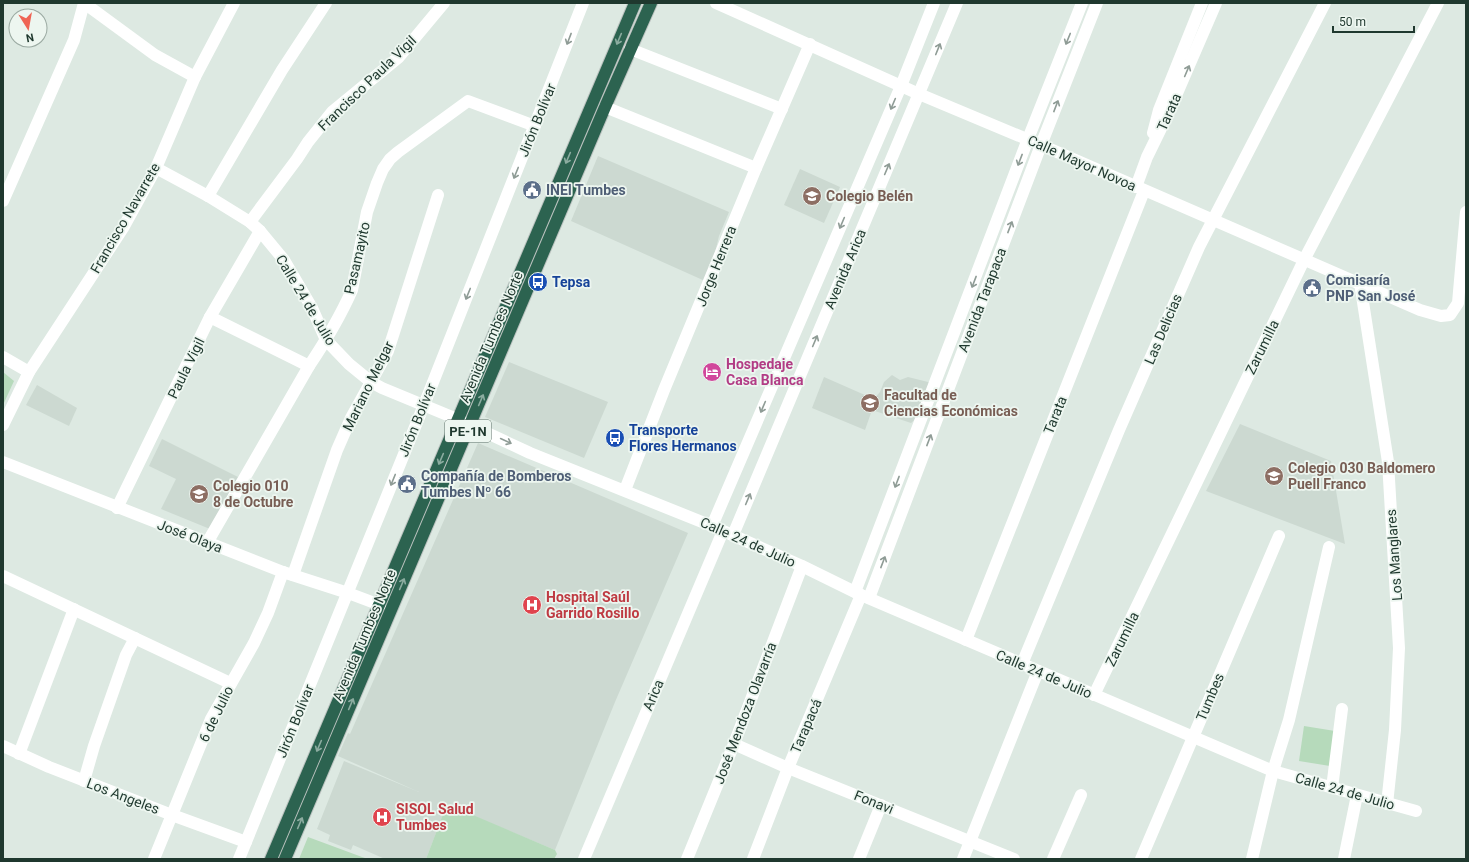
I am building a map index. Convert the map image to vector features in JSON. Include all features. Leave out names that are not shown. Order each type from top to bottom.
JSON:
[{"type":"highway","name":"Avenida Tumbes Norte","points":[[271,859],[635,3]]},
{"type":"highway","name":"Avenida Tumbes Norte","points":[[285,859],[605,107],[651,3]]},
{"type":"street","points":[[3,201],[74,40],[84,3],[155,55],[195,77]]},
{"type":"street","name":"Francisco Navarrete","points":[[3,425],[29,372],[123,228],[156,168],[195,77],[234,3]]},
{"type":"street","points":[[208,196],[282,70],[326,3]]},
{"type":"street","name":"Francisco Paula Vigil","points":[[250,222],[308,142],[332,112],[399,57],[444,3]]},
{"type":"street","name":"Jirón Bolívar","points":[[239,859],[424,404],[583,3]]},
{"type":"street","name":"Calle Mayor Novoa","points":[[716,3],[919,94],[1028,139],[1420,310],[1441,316],[1450,315],[1458,303],[1466,212]]},
{"type":"street","points":[[723,531],[934,3]]},
{"type":"street","name":"Avenida Arica","points":[[723,531],[919,94],[957,3]]},
{"type":"street","points":[[862,595],[1028,139],[1082,3]]},
{"type":"street","name":"Avenida Tarapaca","points":[[862,595],[1097,3]]},
{"type":"street","name":"Tarata","points":[[1147,157],[1159,110],[1202,3]]},
{"type":"street","name":"Tarata","points":[[1147,157],[1168,114],[1216,3]]},
{"type":"street","name":"Las Delicias","points":[[1022,664],[1167,319],[1199,247],[1325,3]]},
{"type":"street","name":"Zarumilla","points":[[1094,695],[1304,260],[1438,3]]},
{"type":"street","name":"Jorge Herrera","points":[[625,490],[664,390],[756,168],[810,44]]},
{"type":"street","points":[[630,49],[782,109]]},
{"type":"street","name":"Pasamayito","points":[[207,542],[309,366],[326,340],[352,290],[367,212],[383,169],[390,159],[414,138],[468,101],[535,126]]},
{"type":"street","points":[[605,107],[756,168]]},
{"type":"street","points":[[1140,189],[1147,157]]},
{"type":"street","name":"Calle 24 de Julio","points":[[156,168],[208,196],[250,222],[260,231],[284,260],[312,308],[326,340],[349,364],[370,382],[458,419],[530,453],[625,490],[723,531],[802,566],[862,595],[1273,771],[1357,796],[1416,811]]},
{"type":"street","name":"Tarata","points":[[966,640],[1140,189]]},
{"type":"street","name":"Mariano Melgar","points":[[288,574],[351,418],[388,351],[438,195]]},
{"type":"street","name":"Paula Vigil","points":[[118,508],[210,317],[260,231]]},
{"type":"street","name":"Los Manglares","points":[[1360,283],[1388,462],[1400,648],[1395,730],[1387,804]]},
{"type":"street","points":[[210,317],[309,366]]},
{"type":"street","points":[[3,357],[29,372]]},
{"type":"street","name":"José Olaya","points":[[3,462],[288,574],[380,605]]},
{"type":"street","name":"Arica","points":[[584,859],[723,531]]},
{"type":"street","name":"Tumbes","points":[[1141,859],[1279,536]]},
{"type":"street","points":[[1252,859],[1273,771],[1289,720],[1330,548]]},
{"type":"street","name":"José Mendoza Olavarría","points":[[687,859],[734,744],[802,566]]},
{"type":"street","name":"6 de Julio","points":[[154,859],[211,719],[254,643],[288,574]]},
{"type":"street","points":[[3,576],[230,683]]},
{"type":"street","name":"Tarapacá","points":[[753,859],[788,768],[862,595]]},
{"type":"street","points":[[19,754],[74,609]]},
{"type":"street","points":[[84,781],[98,732],[126,655],[135,638]]},
{"type":"street","points":[[963,859],[1038,671]]},
{"type":"street","points":[[1332,788],[1342,709]]},
{"type":"street","name":"Fonavi","points":[[734,744],[788,768],[1014,859]]},
{"type":"street","name":"Los Angeles","points":[[3,746],[84,781],[246,842]]},
{"type":"street","points":[[1053,859],[1081,795]]},
{"type":"street","points":[[1344,859],[1357,796]]},
{"type":"street","points":[[858,859],[881,805]]},
{"type":"shaded area","points":[[598,156],[729,212],[719,236],[712,265],[705,281],[571,221]]},
{"type":"shaded area","name":"Colegio Belén","points":[[800,169],[840,187],[824,223],[784,205]]},
{"type":"shaded area","points":[[509,362],[608,402],[584,458],[485,417]]},
{"type":"shaded area","name":"Facultad de Ciencias Económicas","points":[[892,375],[900,380],[908,377],[932,383],[925,410],[911,423],[872,410],[865,430],[812,408],[824,377],[874,399],[880,392],[884,382]]},
{"type":"shaded area","points":[[37,385],[77,408],[69,426],[26,405]]},
{"type":"shaded area","name":"Colegio 030 Baldomero Puell Franco","points":[[1240,424],[1331,461],[1345,544],[1206,491]]},
{"type":"shaded area","name":"Colegio 010 8 de Octubre","points":[[162,439],[238,477],[210,529],[161,509],[176,479],[149,466]]},
{"type":"shaded area","name":"Hospital Saúl Garrido Rosillo","points":[[478,443],[688,533],[615,702],[555,850],[447,805],[426,859],[385,859],[353,845],[351,850],[328,841],[330,835],[317,829],[344,761],[419,792],[338,756],[348,733],[350,734]]},
{"type":"green space","points":[[3,372],[14,381],[3,405]]},
{"type":"green space","points":[[1304,726],[1335,731],[1330,766],[1299,761]]},
{"type":"green space","points":[[447,804],[555,850],[557,854],[554,859],[426,859]]},
{"type":"green space","points":[[308,837],[362,857],[368,859],[299,859]]},
{"type":"place","name":"INEI Tumbes","points":[[532,190]]},
{"type":"place","name":"Colegio Belén","points":[[812,196]]},
{"type":"place","name":"Tepsa","points":[[538,282]]},
{"type":"place","name":"Comisaría PNP San José","points":[[1312,288]]},
{"type":"place","name":"Hospedaje Casa Blanca","points":[[712,372]]},
{"type":"place","name":"Facultad de Ciencias Económicas","points":[[870,403]]},
{"type":"place","name":"Transporte Flores Hermanos","points":[[615,438]]},
{"type":"place","name":"Colegio 030 Baldomero Puell Franco","points":[[1274,476]]},
{"type":"place","name":"Compañía de Bomberos Tumbes Nº 66","points":[[407,484]]},
{"type":"place","name":"Colegio 010 8 de Octubre","points":[[199,494]]},
{"type":"place","name":"Hospital Saúl Garrido Rosillo","points":[[532,605]]},
{"type":"place","name":"SISOL Salud Tumbes","points":[[382,817]]}]
